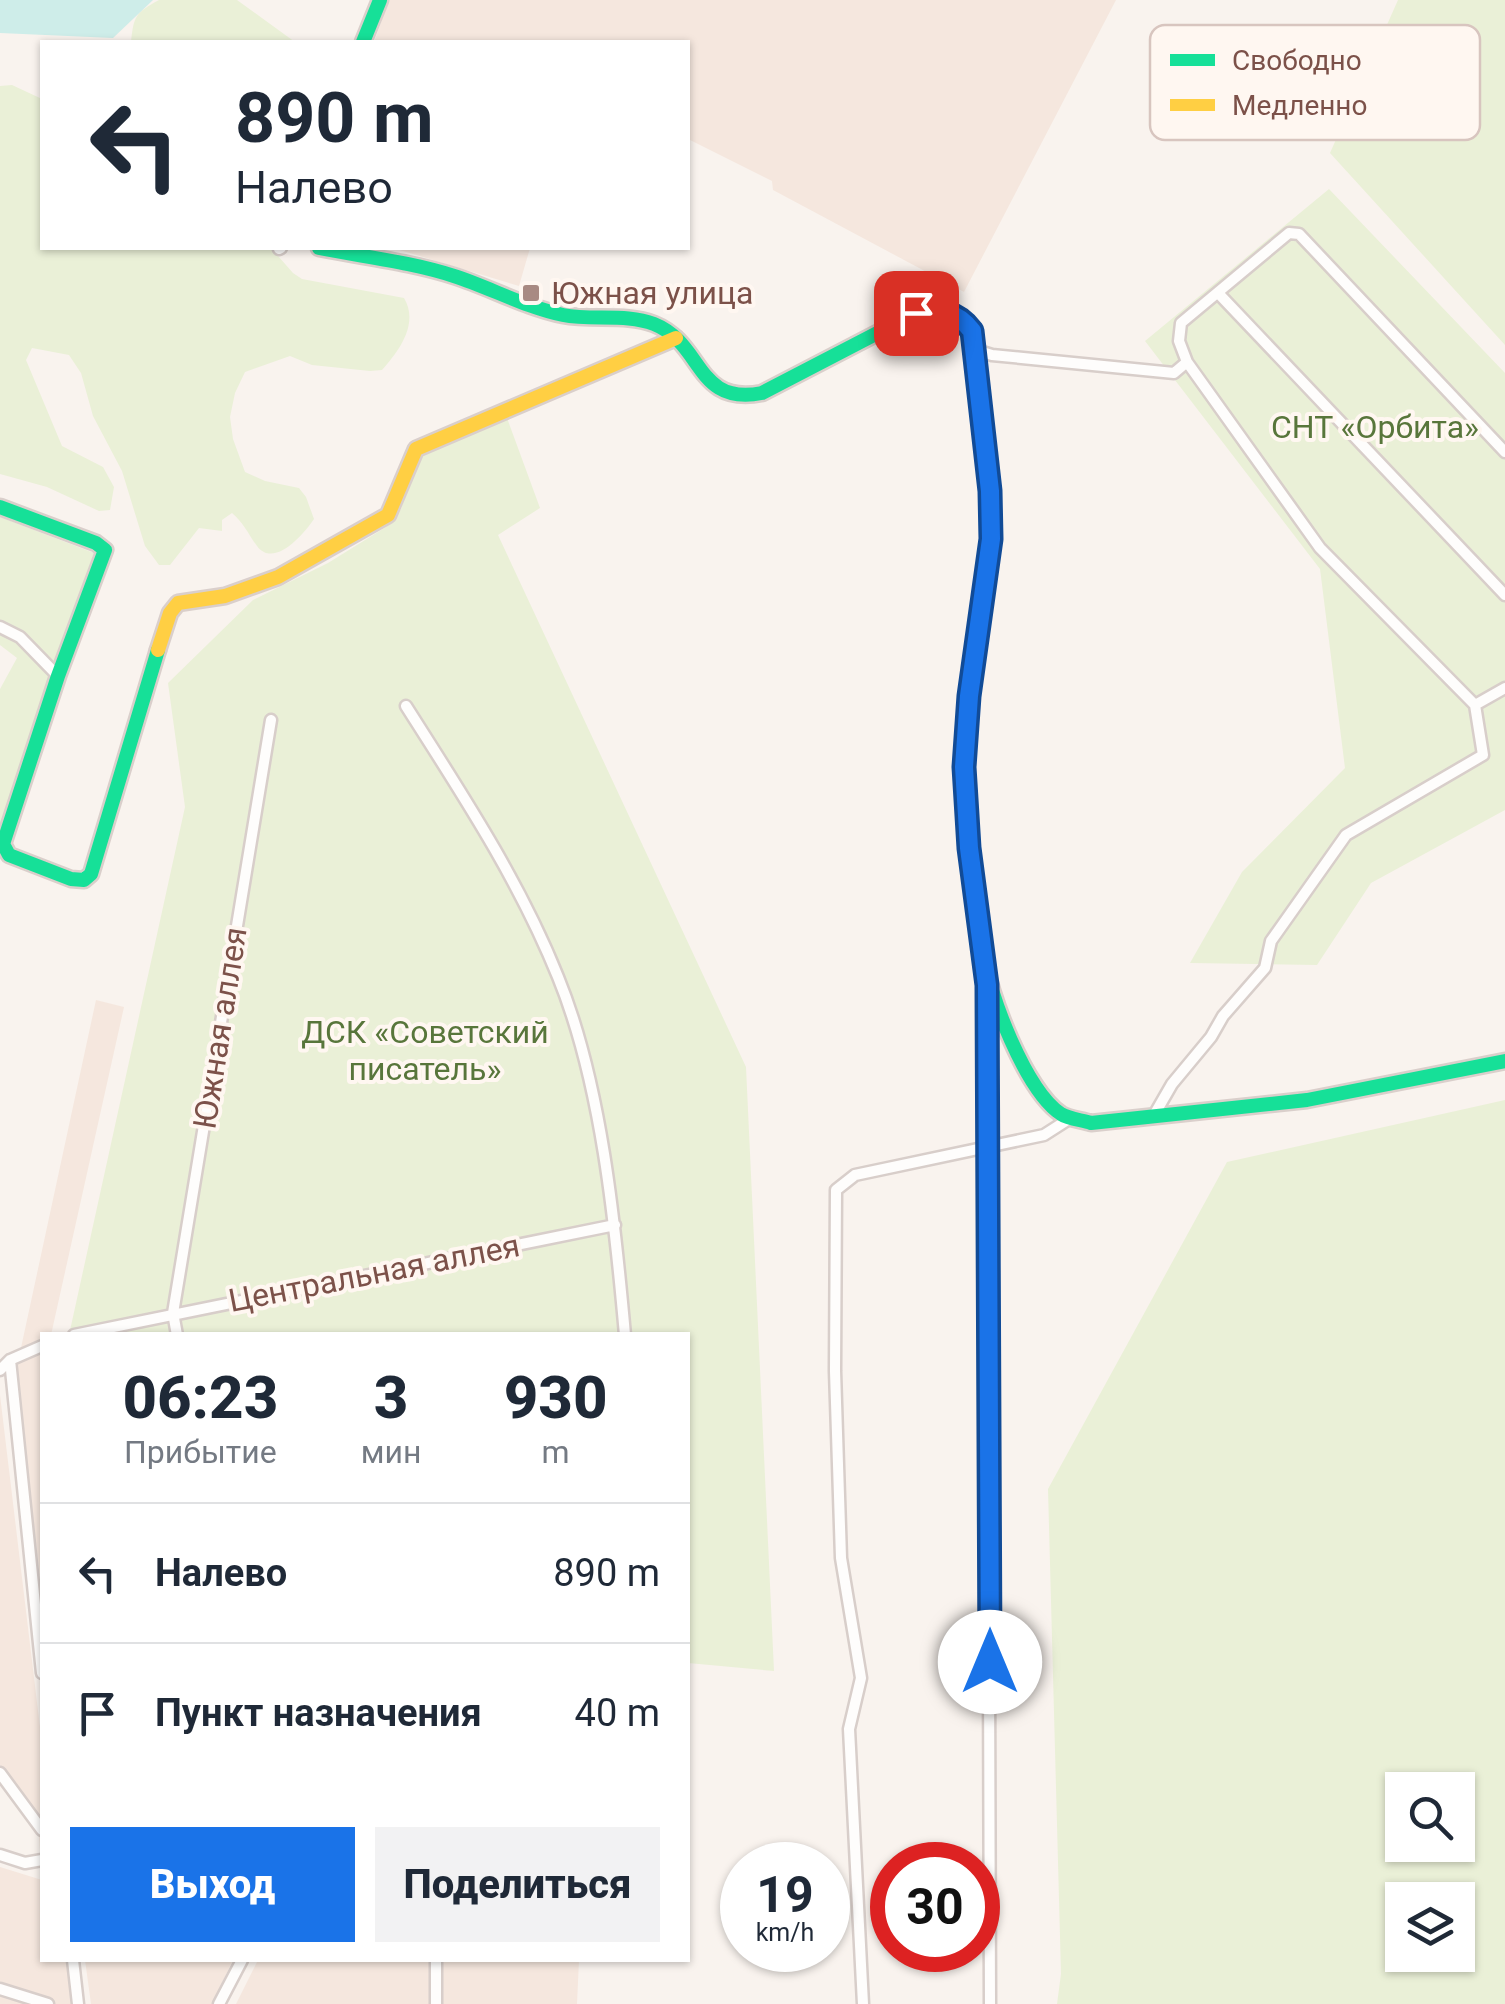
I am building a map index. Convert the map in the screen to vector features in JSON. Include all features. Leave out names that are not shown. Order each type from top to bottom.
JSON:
[{"type":"street","points":[[364,40],[380,0]]},
{"type":"street","points":[[1152,1118],[1223,1016],[1265,968],[1271,941],[1346,835],[1483,755],[1475,705],[1320,548],[1187,362],[1178,341],[1181,322],[1288,234],[1299,234],[1505,452]]},
{"type":"street","points":[[328,250],[452,276],[569,316],[656,324],[676,338],[716,390],[744,398],[762,394],[916,313],[943,310],[957,316],[972,331],[990,491],[991,539],[969,696],[964,767],[969,848],[987,985],[990,2004]]},
{"type":"street","points":[[1219,294],[1505,594]]},
{"type":"street","points":[[0,507],[96,543],[104,550],[4,844],[9,855],[78,881],[90,874],[139,705],[170,613],[178,603],[224,596],[278,577],[388,515],[416,449],[676,338]]},
{"type":"street","points":[[976,350],[992,355],[1174,373],[1187,362]]},
{"type":"street","points":[[0,628],[20,637],[58,676]]},
{"type":"street","points":[[1475,705],[1505,688]]},
{"type":"street","points":[[406,706],[522,896],[560,981],[587,1071],[615,1225],[625,1332]]},
{"type":"street","name":"Южная аллея","points":[[176,1332],[173,1313],[272,720]]},
{"type":"street","points":[[987,985],[1013,1045],[1055,1110],[1069,1119],[1091,1123],[1307,1100],[1505,1061]]},
{"type":"street","points":[[864,2004],[849,1729],[861,1678],[841,1558],[835,1371],[836,1190],[856,1175],[1044,1134],[1069,1119]]},
{"type":"street","name":"Центральная аллея","points":[[88,1332],[615,1225]]},
{"type":"street","points":[[0,1370],[10,1360],[40,1347]]},
{"type":"street","points":[[10,1360],[40,1653]]},
{"type":"street","points":[[0,1773],[40,1827]]},
{"type":"street","points":[[0,1855],[25,1863],[40,1860]]},
{"type":"street","points":[[73,1962],[78,2004]]},
{"type":"street","points":[[219,2004],[241,1962]]},
{"type":"street","points":[[436,1962],[436,2004]]},
{"type":"street","points":[[0,1989],[48,2004]]},
{"type":"shaded area","points":[[389,0],[1116,0],[964,292],[773,190],[772,181],[690,140],[690,40],[375,40]]},
{"type":"shaded area","points":[[400,250],[529,250],[519,286]]},
{"type":"shaded area","points":[[96,1000],[124,1007],[52,1332],[40,1332],[40,1578],[16,1371]]},
{"type":"shaded area","points":[[0,1395],[40,1727],[40,1850],[38,1819],[0,1765]]},
{"type":"shaded area","points":[[0,1867],[40,1879],[40,1962],[69,1962],[74,2004],[0,2004]]},
{"type":"shaded area","points":[[85,1962],[232,1962],[212,2004],[91,2004]]},
{"type":"shaded area","points":[[257,1962],[579,1962],[577,2004],[236,2004]]},
{"type":"green space","points":[[159,0],[237,0],[292,40],[131,40],[137,16]]},
{"type":"green space","points":[[1398,0],[1505,0],[1505,345],[1330,153],[1336,140],[1480,140],[1480,25],[1387,25]]},
{"type":"green space","points":[[12,85],[40,98],[40,250],[273,250],[302,279],[404,298],[409,317],[405,336],[382,370],[312,365],[290,356],[245,372],[230,417],[245,472],[299,488],[314,519],[280,552],[264,552],[232,513],[222,520],[222,531],[199,528],[170,565],[159,565],[145,546],[122,471],[93,416],[81,373],[69,355],[32,348],[26,360],[62,446],[103,467],[114,487],[110,510],[99,511],[47,487],[0,474],[0,86]]},
{"type":"green space","name":"СНТ «Орбита»","points":[[1329,189],[1505,373],[1505,810],[1371,883],[1317,965],[1190,963],[1242,872],[1345,768],[1320,569],[1145,341]]},
{"type":"green space","name":"ДСК «Советский писатель»","points":[[507,418],[540,508],[498,535],[746,1067],[774,1671],[690,1663],[690,1332],[70,1332],[185,807],[168,683],[253,600],[328,563],[386,527],[401,509],[419,455]]},
{"type":"green space","points":[[0,517],[94,553],[0,827],[0,689],[17,658],[0,645]]},
{"type":"green space","points":[[1505,1100],[1505,2004],[1057,2004],[1061,1974],[1048,1489],[1227,1162]]},
{"type":"water","points":[[0,0],[153,0],[113,38],[0,33]]},
{"type":"traffic: fast","points":[[364,40],[380,0]]},
{"type":"traffic: fast","points":[[330,250],[438,271],[563,315],[654,324],[683,345],[712,382],[724,391],[740,395],[762,393],[916,313],[951,314],[965,323],[975,339],[991,515]]},
{"type":"traffic: fast","points":[[0,507],[96,543],[105,550],[58,676],[3,844],[9,855],[71,879],[84,880],[91,874],[158,650]]},
{"type":"traffic: fast","points":[[983,952],[1001,1015],[1035,1085],[1061,1114],[1091,1123],[1307,1100],[1505,1061]]},
{"type":"traffic: slow","points":[[158,650],[170,613],[178,603],[225,596],[278,577],[388,515],[416,449],[676,338]]},
{"type":"traffic: slow","points":[[983,952],[968,837],[964,768],[970,682],[991,515]]},
{"type":"place","name":"Южная улица","points":[[531,293]]},
{"type":"route","points":[[916,313],[943,310],[957,316],[972,331],[990,491],[991,539],[969,696],[964,767],[969,848],[987,985],[990,1662]]}]
